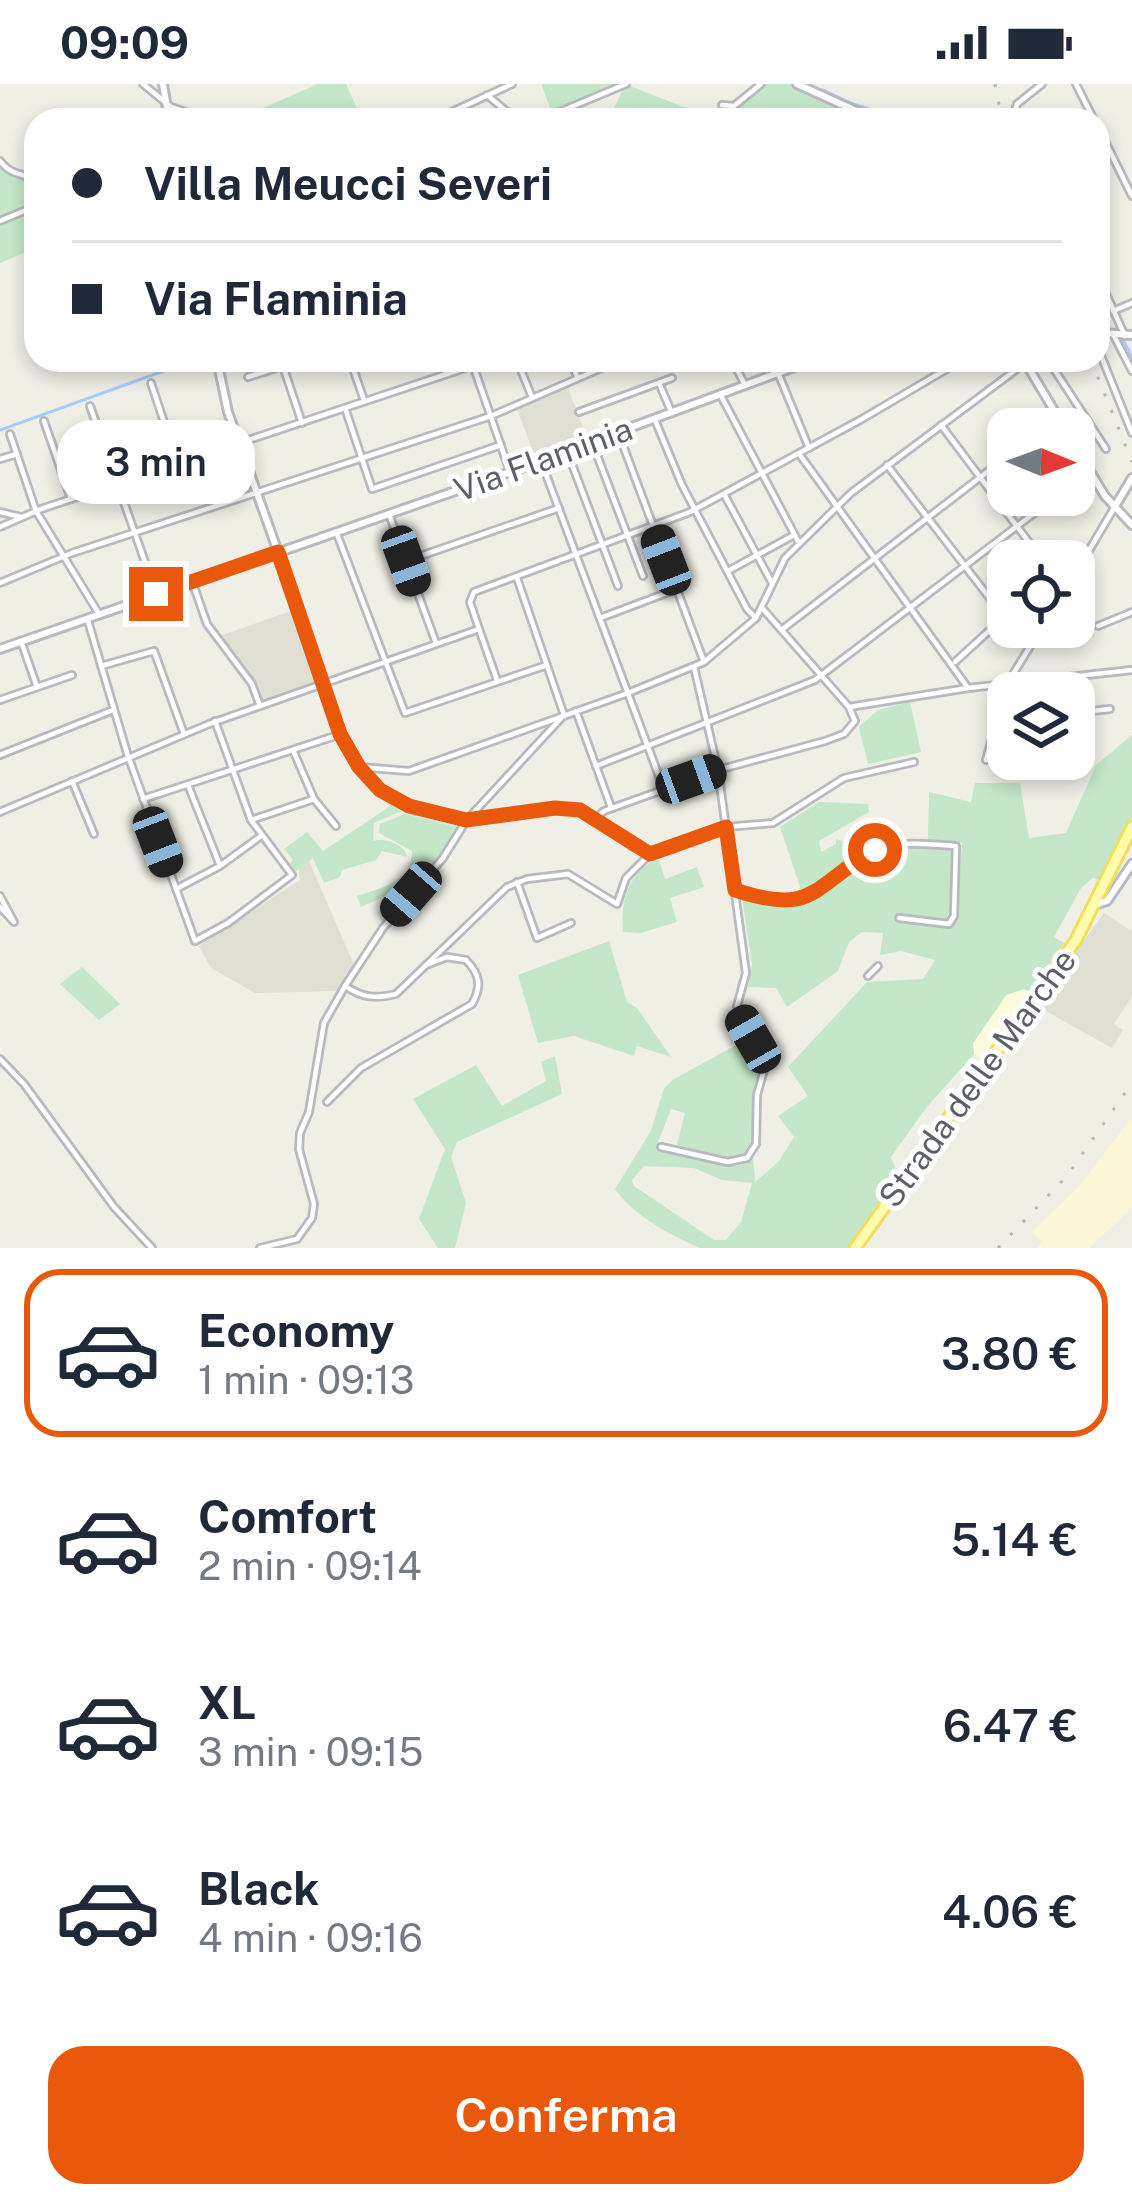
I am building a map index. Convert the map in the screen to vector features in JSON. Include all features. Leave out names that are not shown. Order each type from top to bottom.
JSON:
[{"type":"main road","name":"Strada delle Marche","points":[[855,1248],[1065,956],[1132,827]]},
{"type":"street","points":[[143,84],[179,108]]},
{"type":"street","points":[[163,84],[167,108]]},
{"type":"street","points":[[459,108],[512,84]]},
{"type":"street","points":[[569,108],[626,84]]},
{"type":"street","points":[[722,106],[734,106],[761,84]]},
{"type":"street","points":[[796,84],[849,108]]},
{"type":"street","points":[[1016,108],[1042,84]]},
{"type":"street","points":[[487,95],[503,108]]},
{"type":"street","points":[[1110,152],[1132,196]]},
{"type":"street","points":[[0,160],[12,174],[24,176]]},
{"type":"street","points":[[1113,311],[1132,303]]},
{"type":"street","points":[[1110,304],[1128,335],[1110,335]]},
{"type":"street","points":[[1114,336],[1132,370]]},
{"type":"street","points":[[220,372],[238,444],[340,734],[373,784],[426,812],[466,820],[559,808],[596,818],[650,854]]},
{"type":"street","points":[[248,377],[264,372]]},
{"type":"street","points":[[285,372],[302,423]]},
{"type":"street","points":[[354,372],[364,402]]},
{"type":"street","points":[[0,526],[445,372]]},
{"type":"street","points":[[475,372],[510,472]]},
{"type":"street","points":[[522,372],[531,395]]},
{"type":"street","points":[[576,372],[578,377]]},
{"type":"street","points":[[0,583],[66,555],[490,416],[590,372]]},
{"type":"street","points":[[738,372],[745,385]]},
{"type":"street","points":[[498,682],[470,602],[474,592],[695,510],[941,372]]},
{"type":"street","points":[[359,767],[409,771],[628,694],[704,662],[756,618],[799,543],[836,508],[1011,372]]},
{"type":"street","points":[[1032,372],[1052,408]]},
{"type":"street","points":[[1056,372],[1106,449]]},
{"type":"street","points":[[1108,372],[1132,433]]},
{"type":"street","points":[[778,373],[809,448]]},
{"type":"street","name":"Via Flaminia","points":[[0,650],[778,373]]},
{"type":"street","points":[[579,412],[672,378]]},
{"type":"street","points":[[151,383],[178,464]]},
{"type":"street","points":[[659,383],[671,412]]},
{"type":"street","points":[[720,394],[799,543]]},
{"type":"street","points":[[90,406],[156,594]]},
{"type":"street","points":[[345,408],[372,489],[501,445]]},
{"type":"street","points":[[654,418],[695,510],[756,618]]},
{"type":"street","points":[[44,421],[70,500]]},
{"type":"street","points":[[941,425],[1027,540]]},
{"type":"street","points":[[618,432],[704,662]]},
{"type":"street","points":[[10,434],[36,511],[99,614]]},
{"type":"street","points":[[592,442],[643,576]]},
{"type":"street","points":[[567,451],[618,586]]},
{"type":"street","points":[[799,453],[968,688]]},
{"type":"street","points":[[0,459],[17,454]]},
{"type":"street","points":[[541,461],[664,789]]},
{"type":"street","points":[[887,465],[987,594]]},
{"type":"street","points":[[782,629],[987,472]]},
{"type":"street","points":[[1095,540],[1132,478]]},
{"type":"street","points":[[1095,479],[1132,525]]},
{"type":"street","points":[[724,494],[772,583]]},
{"type":"street","points":[[406,561],[559,508]]},
{"type":"street","points":[[0,512],[21,517]]},
{"type":"street","points":[[389,514],[436,643]]},
{"type":"street","points":[[596,766],[822,676],[1030,516]]},
{"type":"street","points":[[337,532],[405,713],[547,665]]},
{"type":"street","points":[[728,571],[794,536]]},
{"type":"street","points":[[517,577],[564,715]]},
{"type":"street","points":[[192,581],[207,623],[252,684],[260,706]]},
{"type":"street","points":[[600,618],[677,589]]},
{"type":"street","points":[[763,609],[849,707],[855,721]]},
{"type":"street","points":[[1098,626],[1132,612]]},
{"type":"street","points":[[87,618],[112,710],[195,941],[228,923],[292,875],[251,820],[215,722]]},
{"type":"street","points":[[0,812],[215,722],[479,629]]},
{"type":"street","points":[[953,664],[987,638]]},
{"type":"street","points":[[22,641],[37,688]]},
{"type":"street","points":[[100,667],[154,651],[184,734]]},
{"type":"street","points":[[661,1147],[728,1162],[747,1158],[756,1144],[757,1095],[764,1070],[737,1006],[746,973],[718,770],[694,667]]},
{"type":"street","points":[[1095,674],[1132,670]]},
{"type":"street","points":[[0,700],[72,675]]},
{"type":"street","points":[[849,707],[987,686]]},
{"type":"street","points":[[596,818],[611,808],[718,770],[844,734],[870,706]]},
{"type":"street","points":[[1095,711],[1110,709]]},
{"type":"street","points":[[0,755],[112,710]]},
{"type":"street","points":[[576,711],[611,808]]},
{"type":"street","points":[[260,1248],[296,1239],[312,1218],[314,1204],[299,1149],[300,1133],[309,1112],[324,1023],[345,986],[382,928],[443,858],[466,820],[564,715]]},
{"type":"street","points":[[143,799],[340,734]]},
{"type":"street","points":[[293,750],[314,799],[336,826]]},
{"type":"street","points":[[986,760],[987,756]]},
{"type":"street","points":[[345,986],[360,996],[377,999],[396,994],[490,899],[517,882],[568,874],[617,904],[626,878],[650,854],[726,827],[773,823],[844,778],[914,762]]},
{"type":"street","points":[[72,781],[94,834]]},
{"type":"street","points":[[188,784],[220,866]]},
{"type":"street","points":[[813,796],[821,800]]},
{"type":"street","points":[[251,820],[314,799]]},
{"type":"street","points":[[176,889],[220,866],[261,836]]},
{"type":"street","points":[[735,890],[786,903],[821,889],[875,850],[956,846],[954,916],[949,924],[899,918]]},
{"type":"street","points":[[636,866],[641,850]]},
{"type":"street","points":[[1094,905],[1107,901],[1132,864]]},
{"type":"street","points":[[517,882],[537,938],[571,923]]},
{"type":"street","points":[[0,896],[11,920],[0,907]]},
{"type":"street","points":[[327,1102],[361,1068],[472,1004],[479,980],[466,960],[447,957],[427,965]]},
{"type":"street","points":[[868,976],[878,966]]},
{"type":"street","points":[[0,1059],[114,1208],[152,1248]]},
{"type":"shaded area","points":[[567,385],[587,438],[535,457],[516,406]]},
{"type":"shaded area","points":[[291,611],[316,682],[260,701],[255,683],[220,636]]},
{"type":"shaded area","points":[[309,861],[354,965],[341,991],[255,993],[211,968],[199,946],[300,880],[299,868]]},
{"type":"shaded area","points":[[1104,913],[1132,931],[1132,996],[1114,1024],[1123,1030],[1112,1048],[1037,1006]]},
{"type":"shaded area","points":[[1024,988],[1030,992],[984,1060],[974,1054],[973,1044],[1007,995]]},
{"type":"green space","points":[[318,84],[346,84],[357,108],[263,108]]},
{"type":"green space","points":[[541,84],[614,84],[564,108],[550,108]]},
{"type":"green space","points":[[625,84],[686,108],[614,108]]},
{"type":"green space","points":[[766,84],[790,84],[841,108],[736,108]]},
{"type":"green space","points":[[0,164],[14,178],[24,179],[24,208],[0,218]]},
{"type":"green space","points":[[24,213],[24,253],[0,263],[0,223]]},
{"type":"green space","points":[[910,702],[921,752],[868,764],[859,727],[878,710]]},
{"type":"green space","points":[[1132,735],[1132,817],[1102,881],[1093,878],[1081,888],[1054,937],[1064,943],[1030,992],[1024,989],[1006,995],[973,1043],[974,1054],[891,1157],[899,1179],[850,1248],[700,1248],[653,1224],[623,1199],[615,1189],[651,1131],[664,1088],[749,1038],[762,1073],[754,1097],[756,1138],[750,1152],[728,1161],[676,1149],[685,1113],[671,1109],[656,1147],[733,1166],[753,1156],[755,1182],[779,1161],[794,1137],[778,1116],[808,1096],[788,1067],[867,982],[923,979],[935,960],[901,951],[880,955],[883,933],[862,932],[849,942],[838,971],[787,1007],[776,988],[748,987],[752,964],[742,898],[788,908],[818,896],[877,854],[954,850],[951,927],[957,918],[962,843],[928,840],[929,792],[971,802],[975,783],[1020,783],[1029,838],[1066,833],[1089,780],[1095,780],[1095,767]],"holes":[[[644,1166],[694,1168],[722,1180],[752,1183],[741,1222],[726,1240],[714,1240],[634,1186],[632,1180]]]},
{"type":"green space","points":[[819,802],[868,804],[869,812],[819,841],[821,852],[836,844],[836,839],[858,847],[877,816],[882,842],[861,849],[802,893],[780,827]]},
{"type":"green space","points":[[392,805],[401,811],[374,823],[373,841],[393,843],[407,857],[382,851],[376,860],[342,870],[340,877],[324,883],[313,858],[296,871],[290,863],[293,860],[284,849],[307,832],[323,851]]},
{"type":"green space","points":[[405,814],[461,828],[383,924],[378,912],[392,904],[387,895],[361,907],[357,896],[394,881],[407,869],[412,851],[379,833],[380,824]]},
{"type":"green space","points":[[655,860],[665,879],[697,867],[704,887],[670,898],[677,922],[641,933],[623,932],[628,889]]},
{"type":"green space","points":[[609,941],[627,1002],[637,1008],[671,1057],[637,1046],[634,1056],[574,1036],[538,1043],[518,975]]},
{"type":"green space","points":[[82,967],[120,1004],[99,1020],[60,984]]},
{"type":"green space","points":[[555,1056],[562,1094],[457,1142],[451,1157],[466,1203],[455,1248],[438,1248],[419,1219],[445,1149],[413,1099],[476,1065],[502,1106],[546,1081],[541,1062]]},
{"type":"sand","points":[[1132,1117],[1132,1208],[1089,1248],[1036,1248],[1042,1242],[1032,1232],[1080,1185]]},
{"type":"waterway","points":[[823,90],[866,108]]},
{"type":"waterway","points":[[1123,343],[1132,360]]},
{"type":"waterway","points":[[0,430],[161,372]]},
{"type":"railway","points":[[995,84],[1000,108]]},
{"type":"railway","points":[[1096,372],[1132,462]]},
{"type":"railway","points":[[998,1248],[1067,1176],[1132,1083]]},
{"type":"route","points":[[156,594],[278,552],[347,748],[373,784],[409,806],[476,821],[555,808],[580,810],[650,854],[726,827],[735,890],[769,902],[803,899],[875,850]]}]
